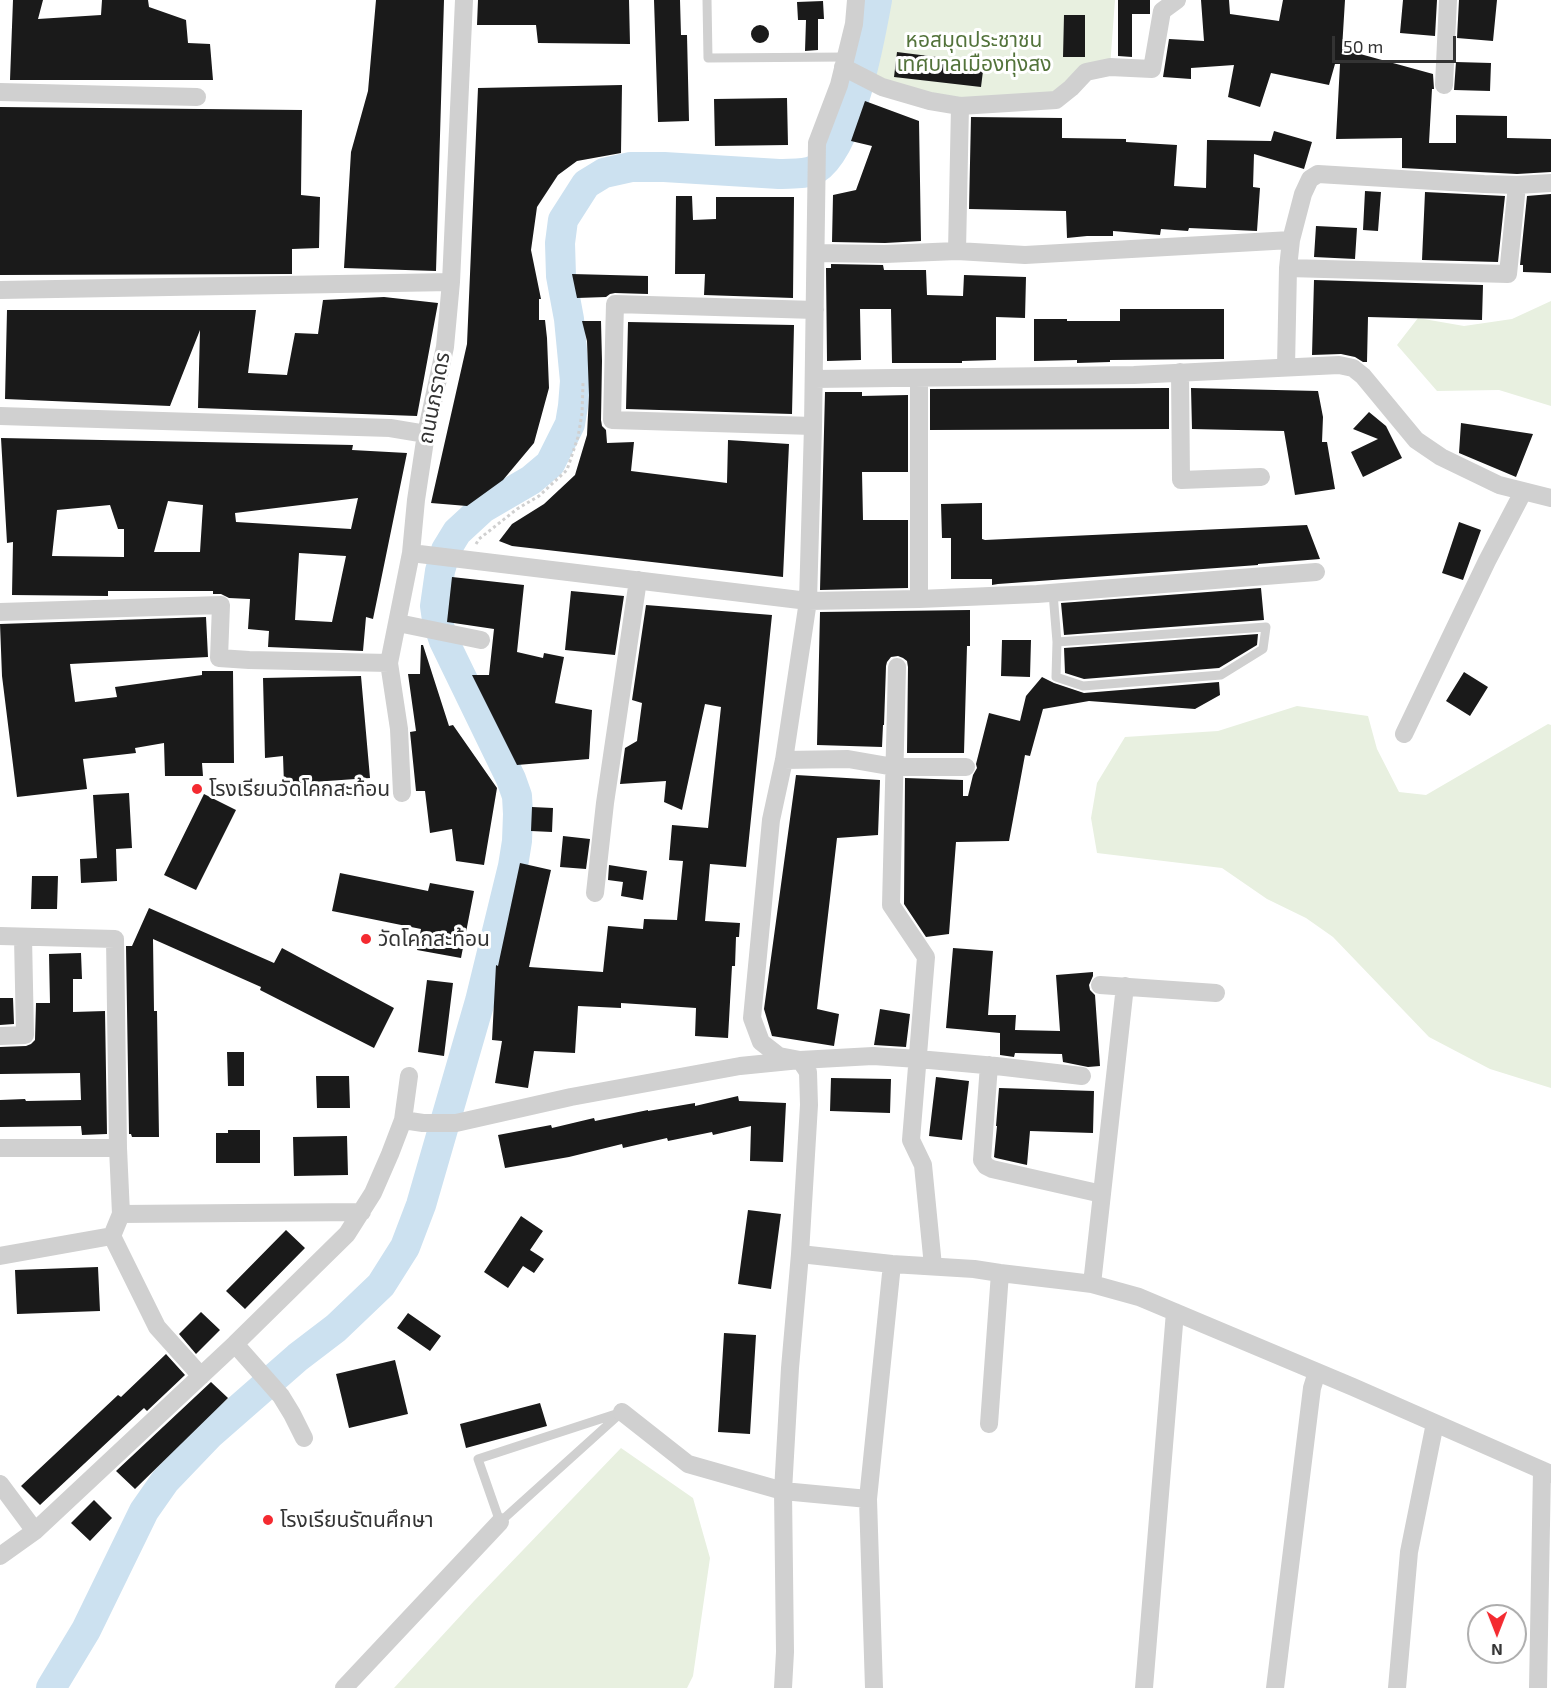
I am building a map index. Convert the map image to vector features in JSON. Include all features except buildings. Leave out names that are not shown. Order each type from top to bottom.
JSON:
[{"type":"street","name":"ถนนภราดร","points":[[402,793],[399,729],[389,663],[398,623],[420,553],[416,500],[426,434],[445,347],[451,282],[464,0]]},
{"type":"street","points":[[783,1688],[783,1491],[809,1106],[808,1072],[800,1060],[779,1056],[761,1042],[752,1018],[771,820],[784,760],[808,601],[817,143],[839,86],[854,24],[856,0]]},
{"type":"street","points":[[844,62],[861,76],[882,87],[930,101],[960,106],[1056,100],[1086,72],[1110,67],[1152,69],[1162,11],[1176,0]]},
{"type":"street","points":[[1444,86],[1448,0]]},
{"type":"street","points":[[0,92],[197,97]]},
{"type":"street","points":[[957,251],[960,106]]},
{"type":"street","points":[[1286,367],[1288,268],[1303,194],[1310,179],[1318,174],[1517,185],[1551,183]]},
{"type":"street","points":[[1288,268],[1508,274],[1517,185]]},
{"type":"street","points":[[816,253],[885,254],[957,251],[1025,255],[1292,240]]},
{"type":"street","points":[[0,290],[451,282]]},
{"type":"street","points":[[813,426],[612,420],[615,304],[815,310]]},
{"type":"street","points":[[814,379],[1134,375],[1339,365],[1353,368],[1363,376],[1416,440],[1440,457],[1499,485],[1551,498]]},
{"type":"street","points":[[1180,372],[1181,480],[1261,477]]},
{"type":"street","points":[[918,378],[918,599]]},
{"type":"street","points":[[0,416],[390,428],[426,434]]},
{"type":"street","points":[[1404,734],[1487,561],[1523,492]]},
{"type":"street","points":[[420,553],[808,601],[918,599],[1053,592],[1316,572]]},
{"type":"street","points":[[595,893],[605,804],[638,580]]},
{"type":"street","points":[[0,612],[221,605],[219,658],[389,663]]},
{"type":"street","points":[[398,623],[481,640]]},
{"type":"street","points":[[897,667],[891,905],[926,957],[910,1140],[923,1165],[933,1266]]},
{"type":"street","points":[[784,760],[848,759],[894,767],[966,767]]},
{"type":"street","points":[[0,936],[115,939],[121,1214],[112,1236],[157,1327],[201,1376]]},
{"type":"street","points":[[0,1036],[25,1035],[23,937]]},
{"type":"street","points":[[1100,985],[1216,993]]},
{"type":"street","points":[[1092,1284],[1125,986]]},
{"type":"street","points":[[403,1120],[423,1123],[456,1122],[740,1066],[800,1060],[873,1056],[989,1065],[1082,1076]]},
{"type":"street","points":[[989,1065],[982,1160],[986,1166],[1102,1194]]},
{"type":"street","points":[[0,1556],[35,1531],[201,1376],[240,1350],[347,1234],[373,1193],[390,1154],[403,1120],[409,1076]]},
{"type":"street","points":[[0,1148],[118,1148]]},
{"type":"street","points":[[121,1214],[362,1212]]},
{"type":"street","points":[[0,1256],[112,1236]]},
{"type":"street","points":[[800,1254],[892,1264],[974,1269],[1092,1284],[1139,1297],[1546,1472],[1538,1688]]},
{"type":"street","points":[[874,1688],[868,1499],[892,1264]]},
{"type":"street","points":[[990,1424],[1000,1274]]},
{"type":"street","points":[[1144,1688],[1175,1312]]},
{"type":"street","points":[[240,1350],[273,1386],[292,1414],[304,1438]]},
{"type":"street","points":[[1275,1688],[1312,1388],[1317,1372]]},
{"type":"street","points":[[622,1412],[688,1464],[783,1491],[868,1499]]},
{"type":"street","points":[[1396,1688],[1409,1551],[1435,1423]]},
{"type":"street","points":[[0,1484],[35,1531]]},
{"type":"street","points":[[344,1688],[500,1522]]},
{"type":"lane","points":[[707,0],[708,58],[844,62]]},
{"type":"lane","points":[[1053,592],[1057,642],[1056,677],[1083,686],[1221,675],[1263,649],[1266,627],[1057,642]]},
{"type":"lane","points":[[622,1412],[500,1522],[478,1459],[622,1412]]},
{"type":"path","points":[[465,560],[479,539],[517,509],[539,496],[567,470],[578,437],[582,414],[583,383]]},
{"type":"green space","name":"หอสมุดประชาชน เทศบาลเมืองทุ่งสง","points":[[856,0],[1115,0],[1110,67],[1056,100],[960,106],[843,67]]},
{"type":"green space","points":[[1551,301],[1551,406],[1499,390],[1437,391],[1397,345],[1418,318],[1464,326],[1512,319]]},
{"type":"green space","points":[[1297,706],[1368,716],[1377,749],[1399,792],[1426,795],[1548,724],[1551,725],[1551,1088],[1490,1069],[1429,1037],[1333,937],[1306,918],[1267,899],[1222,868],[1097,853],[1091,818],[1097,783],[1125,737],[1218,731]]},
{"type":"green space","points":[[621,1448],[693,1498],[710,1558],[693,1676],[687,1688],[394,1688],[474,1601]]},
{"type":"waterway","points":[[51,1688],[86,1630],[144,1511],[165,1481],[210,1434],[298,1357],[336,1328],[381,1285],[405,1247],[421,1205],[480,1001],[513,866],[518,814],[517,796],[511,779],[444,641],[437,620],[435,606],[440,571],[446,550],[457,532],[483,508],[531,480],[550,464],[570,424],[575,381],[569,319],[561,276],[560,243],[563,220],[586,184],[604,173],[631,167],[779,174],[803,173],[816,169],[828,157],[848,117],[864,65],[877,0]]},
{"type":"place","name":"โรงเรียนวัดโคกสะท้อน","points":[[197,789]]},
{"type":"place","name":"วัดโคกสะท้อน","points":[[366,939]]},
{"type":"place","name":"โรงเรียนรัตนศึกษา","points":[[268,1520]]}]
